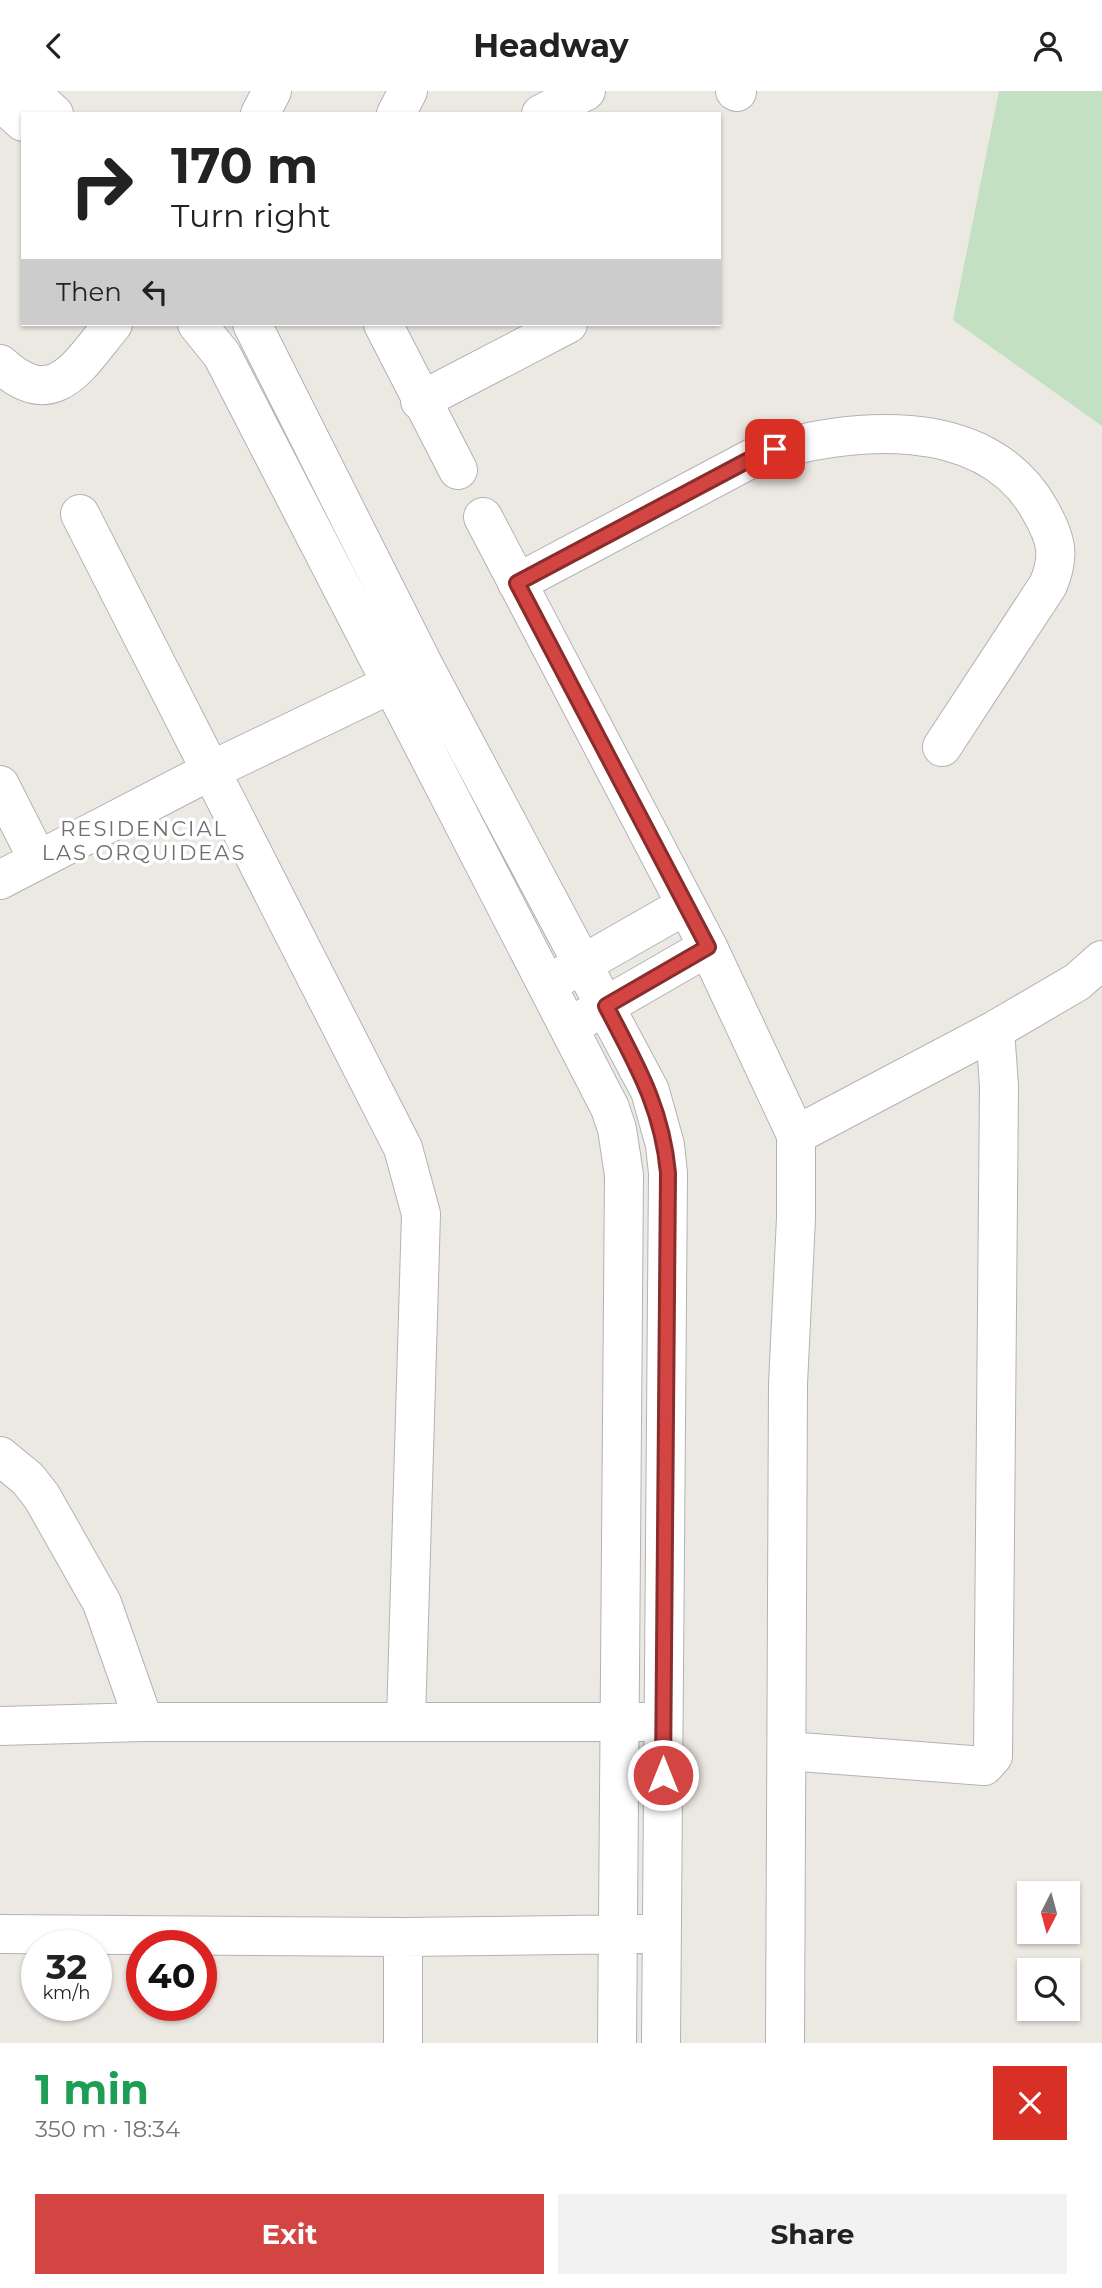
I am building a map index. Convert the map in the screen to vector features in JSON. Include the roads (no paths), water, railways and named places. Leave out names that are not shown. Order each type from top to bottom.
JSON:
[{"type":"street","points":[[29,91],[52,112]]},
{"type":"street","points":[[261,112],[272,91]]},
{"type":"street","points":[[397,112],[408,91]]},
{"type":"street","points":[[545,112],[586,91]]},
{"type":"street","points":[[0,101],[21,120]]},
{"type":"street","points":[[0,364],[17,380],[46,387],[69,378],[111,326]]},
{"type":"street","points":[[199,326],[222,355],[409,676],[583,964],[650,1091],[665,1145],[668,1173],[661,2043]]},
{"type":"street","points":[[253,326],[547,985],[610,1108],[620,1140],[624,1175],[617,2043]]},
{"type":"street","points":[[384,326],[420,401],[458,470]]},
{"type":"street","points":[[420,401],[564,326]]},
{"type":"street","points":[[517,583],[758,455],[793,444],[861,433],[904,434],[940,440],[979,454],[1003,467],[1024,485],[1037,504],[1053,532],[1058,550],[1056,567],[1048,585],[942,747]]},
{"type":"street","points":[[80,514],[403,1148],[421,1214],[406,1720]]},
{"type":"street","points":[[483,517],[708,947],[796,1135],[796,1218],[789,1384],[785,2043]]},
{"type":"street","points":[[0,880],[210,771],[409,676]]},
{"type":"street","points":[[0,785],[38,860]]},
{"type":"street","points":[[547,985],[686,905]]},
{"type":"street","points":[[569,1028],[708,947]]},
{"type":"street","points":[[796,1135],[995,1030],[1077,982],[1102,960]]},
{"type":"street","points":[[787,1751],[984,1766],[993,1756],[999,1100],[995,1030]]},
{"type":"street","points":[[0,1457],[28,1479],[42,1497],[102,1604],[144,1722]]},
{"type":"street","points":[[0,1726],[406,1720],[663,1723]]},
{"type":"street","points":[[0,1934],[403,1937],[662,1934]]},
{"type":"street","points":[[403,1937],[403,2043]]},
{"type":"district","name":"RESIDENCIAL LAS ORQUIDEAS","points":[[144,841]]}]
